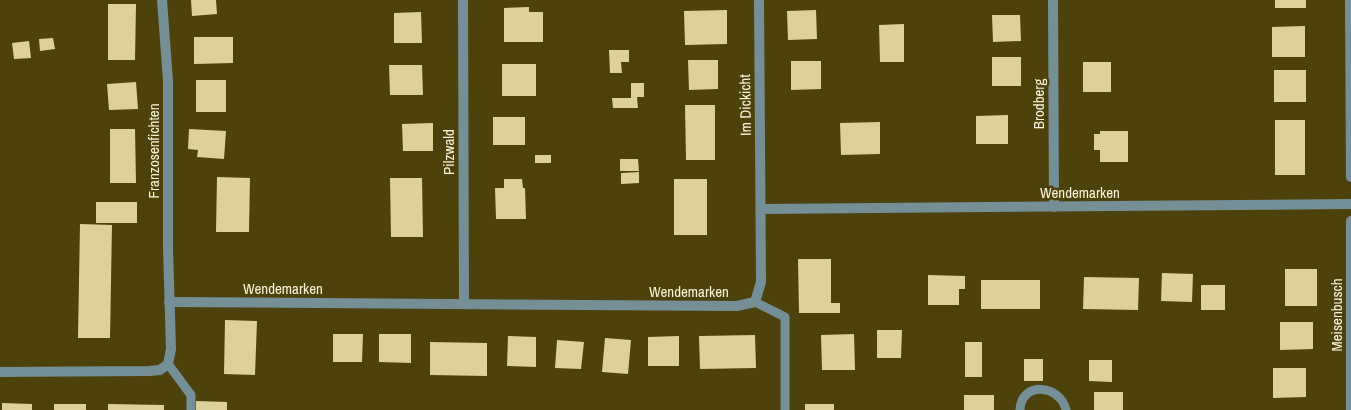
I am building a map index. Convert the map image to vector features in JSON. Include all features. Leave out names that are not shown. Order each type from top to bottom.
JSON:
[{"type":"street","name":"Franzosenfichten","points":[[162,0],[168,82],[169,302]]},
{"type":"street","name":"Pilzwald","points":[[463,0],[464,304]]},
{"type":"street","name":"Im Dickicht","points":[[759,0],[761,209]]},
{"type":"street","name":"Brodberg","points":[[1053,0],[1054,208]]},
{"type":"street","points":[[1350,0],[1351,177]]},
{"type":"street","name":"Wendemarken","points":[[761,209],[1351,204]]},
{"type":"street","points":[[755,302],[761,282],[759,259],[761,209]]},
{"type":"street","name":"Meisenbusch","points":[[1351,221],[1351,410]]},
{"type":"street","name":"Wendemarken","points":[[169,302],[737,306],[755,302]]},
{"type":"street","points":[[0,372],[160,370],[168,364],[171,349],[169,302]]},
{"type":"lane","points":[[755,302],[785,317],[785,410]]},
{"type":"lane","points":[[168,364],[191,395],[192,410]]},
{"type":"lane","points":[[1020,410],[1020,402],[1029,392],[1047,390],[1060,398],[1066,410]]},
{"type":"building","points":[[191,0],[216,0],[217,14],[192,16]]},
{"type":"building","points":[[1275,0],[1306,0],[1306,8],[1275,8]]},
{"type":"building","points":[[108,4],[136,4],[135,60],[108,60]]},
{"type":"building","points":[[529,7],[529,12],[543,12],[543,42],[504,42],[504,8]]},
{"type":"building","points":[[727,10],[727,44],[685,45],[684,11]]},
{"type":"building","points":[[816,10],[817,39],[788,40],[787,11]]},
{"type":"building","points":[[421,12],[422,43],[394,43],[394,13]]},
{"type":"building","points":[[992,15],[1020,15],[1021,41],[993,42]]},
{"type":"building","points":[[904,24],[904,62],[880,62],[879,25]]},
{"type":"building","points":[[1305,26],[1305,57],[1272,57],[1272,27]]},
{"type":"building","points":[[194,37],[233,37],[233,63],[194,64]]},
{"type":"building","points":[[53,38],[55,49],[40,51],[39,39]]},
{"type":"building","points":[[29,41],[31,58],[14,59],[12,43]]},
{"type":"building","points":[[609,50],[629,50],[629,62],[621,62],[622,73],[610,73]]},
{"type":"building","points":[[992,57],[1021,57],[1021,86],[992,86]]},
{"type":"building","points":[[688,60],[718,60],[718,89],[689,90]]},
{"type":"building","points":[[791,61],[821,61],[821,89],[791,90]]},
{"type":"building","points":[[1083,62],[1111,62],[1111,92],[1083,92]]},
{"type":"building","points":[[502,64],[536,64],[536,96],[502,96]]},
{"type":"building","points":[[389,65],[422,65],[423,95],[390,95]]},
{"type":"building","points":[[1274,70],[1306,70],[1306,102],[1274,102]]},
{"type":"building","points":[[196,80],[226,80],[226,112],[196,112]]},
{"type":"building","points":[[136,82],[138,109],[109,110],[107,84]]},
{"type":"building","points":[[631,83],[644,83],[644,97],[637,97],[638,108],[613,108],[612,98],[631,98]]},
{"type":"building","points":[[685,105],[715,105],[715,160],[686,160]]},
{"type":"building","points":[[1008,115],[1008,144],[976,144],[976,116]]},
{"type":"building","points":[[493,117],[525,117],[525,145],[493,145]]},
{"type":"building","points":[[1275,120],[1305,120],[1305,175],[1275,175]]},
{"type":"building","points":[[880,122],[880,154],[841,155],[840,123]]},
{"type":"building","points":[[433,123],[433,151],[403,151],[402,124]]},
{"type":"building","points":[[110,129],[135,129],[136,183],[110,183]]},
{"type":"building","points":[[189,129],[226,131],[224,159],[197,157],[198,150],[188,149]]},
{"type":"building","points":[[1100,131],[1128,131],[1128,162],[1100,162],[1100,150],[1094,150],[1094,134],[1100,134]]},
{"type":"building","points":[[535,155],[551,155],[551,163],[535,163]]},
{"type":"building","points":[[620,159],[638,159],[639,171],[620,171]]},
{"type":"building","points":[[639,172],[639,183],[621,184],[621,173]]},
{"type":"building","points":[[217,177],[250,178],[249,232],[216,232]]},
{"type":"building","points":[[390,178],[422,178],[423,237],[391,237]]},
{"type":"building","points":[[504,179],[522,179],[523,188],[525,188],[526,219],[496,219],[495,188],[504,188]]},
{"type":"building","points":[[674,179],[707,179],[707,235],[674,235]]},
{"type":"building","points":[[96,202],[137,202],[137,223],[96,223]]},
{"type":"building","points":[[80,224],[112,225],[110,338],[78,338]]},
{"type":"building","points":[[798,259],[831,259],[831,303],[840,303],[840,313],[799,313]]},
{"type":"building","points":[[1285,269],[1317,269],[1317,306],[1285,306]]},
{"type":"building","points":[[1162,273],[1193,274],[1192,302],[1161,301]]},
{"type":"building","points":[[928,275],[965,276],[965,289],[959,289],[959,305],[928,305]]},
{"type":"building","points":[[1084,277],[1139,278],[1138,310],[1083,309]]},
{"type":"building","points":[[981,280],[1040,280],[1040,309],[981,309]]},
{"type":"building","points":[[1201,285],[1225,285],[1225,310],[1201,310]]},
{"type":"building","points":[[225,320],[257,321],[255,375],[224,374]]},
{"type":"building","points":[[1280,322],[1313,322],[1313,349],[1280,350]]},
{"type":"building","points":[[877,330],[902,330],[901,358],[877,358]]},
{"type":"building","points":[[333,334],[363,334],[362,362],[333,362]]},
{"type":"building","points":[[379,334],[411,334],[411,363],[379,362]]},
{"type":"building","points":[[854,334],[855,370],[822,370],[821,335]]},
{"type":"building","points":[[755,335],[756,368],[700,369],[699,336]]},
{"type":"building","points":[[508,336],[536,337],[536,367],[507,366]]},
{"type":"building","points":[[679,336],[679,366],[648,366],[648,337]]},
{"type":"building","points":[[605,338],[631,340],[628,374],[602,372]]},
{"type":"building","points":[[557,340],[584,342],[581,369],[555,368]]},
{"type":"building","points":[[430,342],[487,343],[487,376],[430,375]]},
{"type":"building","points":[[965,342],[982,342],[982,377],[965,377]]},
{"type":"building","points":[[1024,359],[1043,359],[1043,381],[1024,381]]},
{"type":"building","points":[[1089,360],[1112,360],[1112,382],[1089,381]]},
{"type":"building","points":[[1273,368],[1306,368],[1306,397],[1273,398]]},
{"type":"building","points":[[1094,392],[1123,392],[1123,410],[1094,410]]},
{"type":"building","points":[[964,395],[994,395],[994,410],[964,410]]},
{"type":"building","points":[[196,401],[227,402],[227,410],[196,410]]},
{"type":"building","points":[[2,403],[32,404],[32,410],[2,410]]},
{"type":"building","points":[[54,404],[86,404],[86,410],[54,410]]},
{"type":"building","points":[[108,404],[164,405],[164,410],[108,410]]},
{"type":"building","points":[[805,404],[834,404],[834,410],[805,410]]}]
